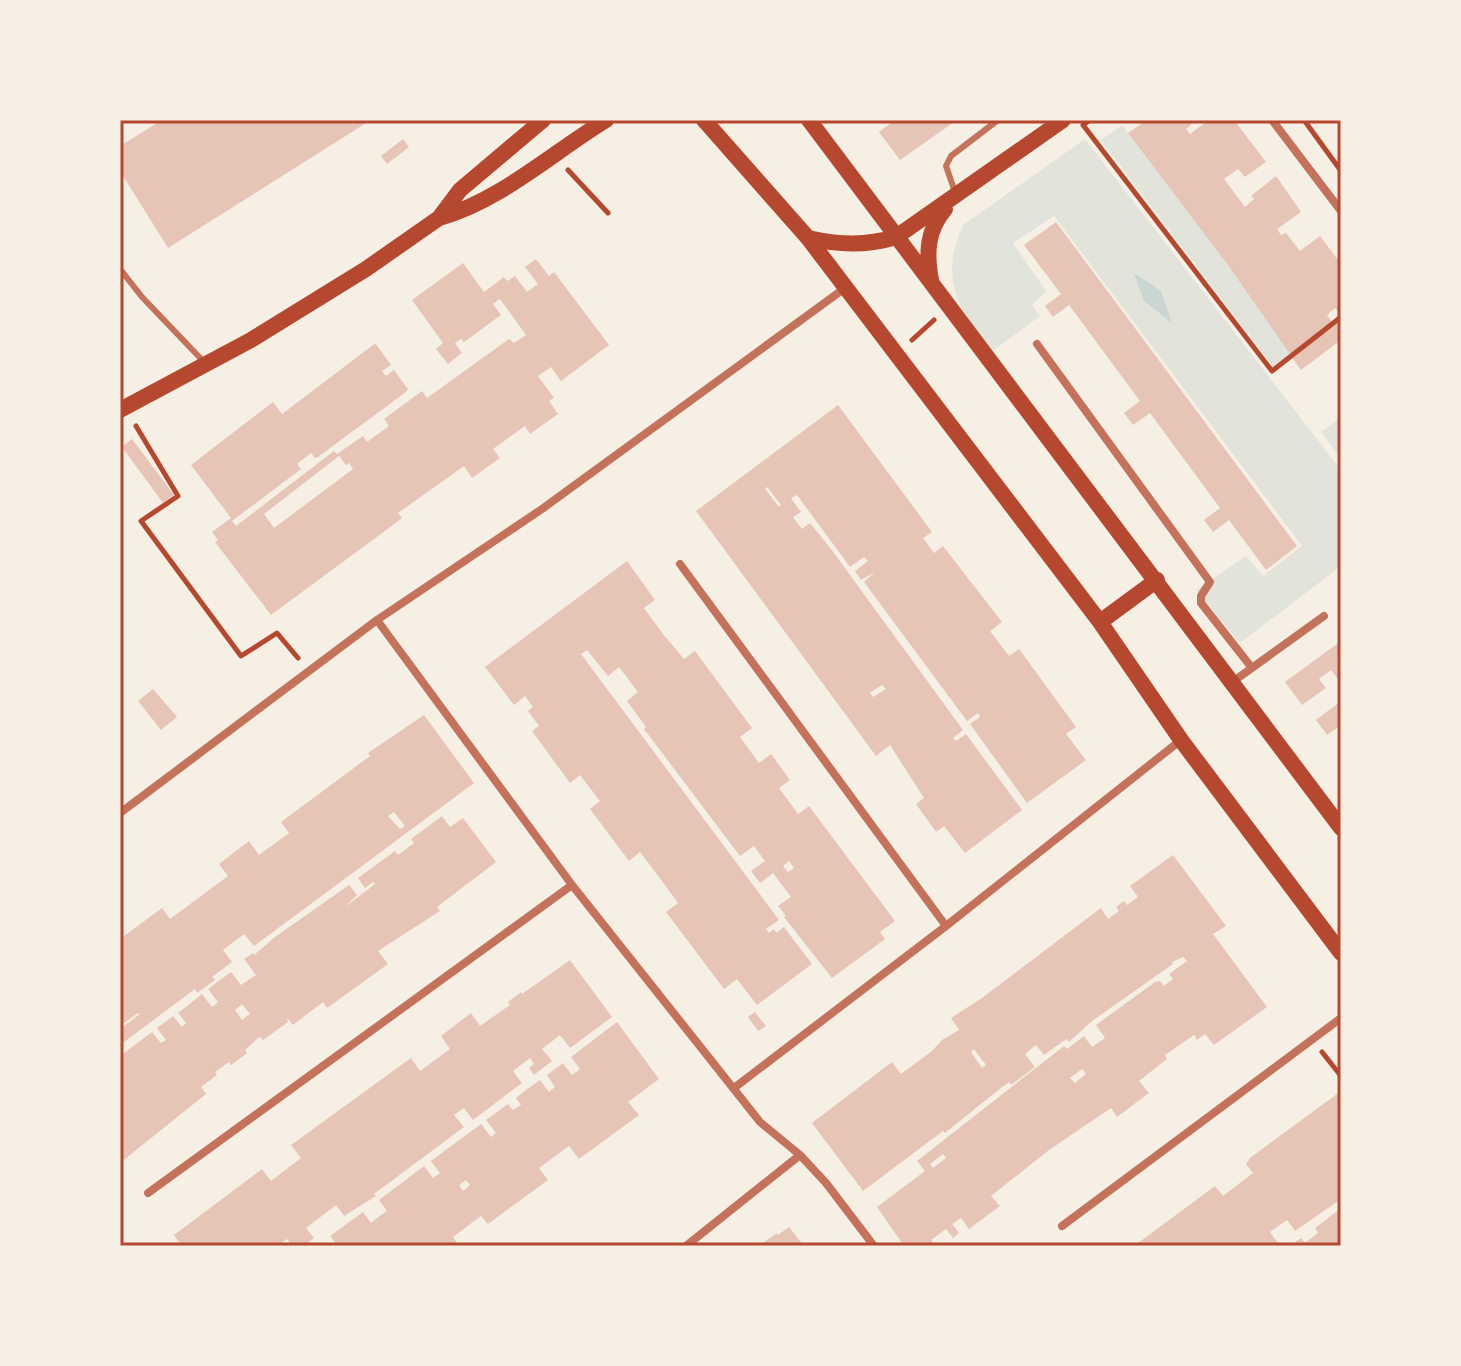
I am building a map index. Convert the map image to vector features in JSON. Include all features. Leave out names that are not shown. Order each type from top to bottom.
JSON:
[{"type":"main road","points":[[439,218],[460,190],[543,120]]},
{"type":"main road","points":[[122,409],[251,340],[366,269],[439,218],[470,208],[496,193],[606,120]]},
{"type":"main road","points":[[704,120],[808,238],[1100,622],[1181,740],[1341,953]]},
{"type":"main road","points":[[809,120],[1341,828]]},
{"type":"main road","points":[[808,238],[835,244],[855,244],[896,237],[1063,120]]},
{"type":"main road","points":[[932,286],[927,260],[929,239],[937,219],[957,196]]},
{"type":"main road","points":[[1100,622],[1157,580]]},
{"type":"street","points":[[1272,120],[1341,211]]},
{"type":"street","points":[[120,813],[377,620],[542,509],[846,288]]},
{"type":"street","points":[[1037,344],[1210,582],[1201,596],[1201,603],[1252,668]]},
{"type":"street","points":[[680,564],[946,926]]},
{"type":"street","points":[[1231,683],[1324,616]]},
{"type":"street","points":[[377,620],[572,885],[760,1122],[800,1155],[826,1183],[874,1246]]},
{"type":"street","points":[[734,1088],[946,926],[1181,740]]},
{"type":"street","points":[[148,1193],[572,885]]},
{"type":"street","points":[[1062,1226],[1341,1018]]},
{"type":"street","points":[[686,1246],[800,1155]]},
{"type":"lane","points":[[957,196],[946,166],[948,161],[955,152],[998,120]]},
{"type":"lane","points":[[120,269],[142,297],[207,364]]},
{"type":"path","points":[[1090,120],[1083,125],[1272,371],[1341,317]]},
{"type":"path","points":[[1304,120],[1341,171]]},
{"type":"path","points":[[553,153],[608,213]]},
{"type":"path","points":[[897,355],[948,306]]},
{"type":"path","points":[[122,409],[178,496],[141,521],[241,656],[277,633],[309,672]]},
{"type":"path","points":[[1313,1039],[1341,1076]]},
{"type":"shaded area","points":[[1122,125],[1295,350],[1273,366],[1101,140]]},
{"type":"shaded area","points":[[1085,139],[1341,470],[1341,566],[1240,643],[1196,590],[1246,556],[1263,576],[1302,546],[1054,216],[1013,243],[1046,291],[1032,305],[1040,316],[990,353],[956,293],[952,262],[963,225]]},
{"type":"shaded area","points":[[1134,273],[1161,291],[1172,323],[1144,301]]},
{"type":"shaded area","points":[[1341,417],[1341,459],[1321,432]]},
{"type":"building","points":[[162,120],[371,120],[168,248],[120,171],[120,146]]},
{"type":"building","points":[[895,120],[957,120],[900,160],[879,132]]},
{"type":"building","points":[[1147,120],[1189,120],[1192,124],[1186,129],[1190,134],[1205,123],[1203,120],[1234,120],[1266,162],[1245,177],[1238,169],[1224,179],[1245,207],[1254,199],[1251,196],[1276,176],[1301,212],[1277,229],[1281,235],[1286,233],[1300,251],[1320,236],[1341,264],[1341,316],[1335,308],[1327,315],[1334,325],[1341,319],[1341,340],[1301,370],[1228,265],[1128,133]]},
{"type":"building","points":[[403,139],[409,147],[387,164],[381,156]]},
{"type":"building","points":[[1056,222],[1297,546],[1266,570],[1229,520],[1213,532],[1204,520],[1220,508],[1150,413],[1133,425],[1124,413],[1140,401],[1069,305],[1053,317],[1045,306],[1061,294],[1024,245]]},
{"type":"building","points":[[536,259],[549,276],[554,272],[609,345],[561,381],[551,367],[538,376],[554,398],[549,401],[558,414],[530,434],[525,426],[493,449],[500,458],[472,478],[464,466],[398,513],[402,518],[397,522],[271,615],[215,542],[218,540],[212,532],[231,518],[191,465],[273,402],[282,414],[376,344],[391,365],[382,371],[386,376],[394,370],[408,389],[406,392],[318,457],[311,453],[297,464],[301,469],[232,521],[236,526],[334,451],[337,454],[363,436],[367,442],[389,426],[384,419],[422,391],[427,398],[509,339],[514,343],[526,335],[500,299],[493,304],[501,315],[464,342],[461,339],[455,343],[462,353],[448,364],[436,349],[443,343],[412,300],[463,263],[484,292],[504,277],[507,281],[515,276],[527,292],[538,284],[525,267]],"holes":[[[339,456],[346,465],[349,463],[353,469],[274,528],[264,514]]]},
{"type":"building","points":[[838,405],[932,532],[923,538],[934,553],[943,546],[1002,622],[990,631],[1009,656],[1019,649],[1076,727],[1066,734],[1086,760],[1027,803],[970,724],[980,717],[978,713],[967,721],[864,582],[875,572],[861,580],[855,571],[868,561],[864,557],[850,567],[797,495],[791,498],[801,512],[793,517],[802,529],[810,523],[831,549],[963,730],[953,738],[956,741],[966,734],[1022,810],[965,853],[944,826],[936,832],[916,804],[924,798],[890,745],[876,756],[696,511]],"holes":[[[767,487],[781,505],[779,507],[765,489]],[[882,685],[886,689],[873,697],[870,693]]]},
{"type":"building","points":[[132,439],[174,495],[163,503],[122,447]]},
{"type":"building","points":[[627,561],[655,600],[644,608],[663,634],[684,659],[695,651],[752,728],[740,737],[759,763],[771,754],[790,780],[779,788],[798,814],[809,806],[895,921],[880,932],[885,939],[832,978],[784,917],[778,906],[791,897],[773,873],[760,883],[751,871],[765,861],[754,846],[740,856],[644,729],[646,727],[627,701],[638,692],[619,667],[608,676],[587,650],[581,654],[779,920],[766,929],[769,933],[774,929],[776,933],[784,927],[812,964],[757,1005],[737,979],[724,989],[666,912],[678,903],[659,877],[640,852],[629,861],[590,809],[600,801],[580,775],[570,783],[532,731],[539,726],[528,711],[533,707],[525,696],[514,705],[485,667]],"holes":[[[789,861],[794,868],[788,872],[783,866]]]},
{"type":"building","points":[[1341,641],[1341,683],[1331,670],[1319,679],[1326,688],[1302,705],[1285,682]]},
{"type":"building","points":[[153,689],[177,717],[161,730],[138,701]]},
{"type":"building","points":[[1341,701],[1341,725],[1327,735],[1316,720]]},
{"type":"building","points":[[424,715],[474,783],[254,946],[244,934],[223,950],[232,962],[212,977],[215,980],[197,993],[195,989],[120,1045],[120,1029],[140,1014],[120,1026],[120,939],[162,908],[170,919],[228,876],[219,864],[249,841],[259,855],[289,833],[281,822],[370,756],[368,753]],"holes":[[[394,812],[405,826],[400,829],[388,816]]]},
{"type":"building","points":[[442,816],[450,827],[463,818],[496,862],[437,907],[440,911],[378,951],[388,964],[327,1008],[323,1002],[293,1025],[287,1018],[288,1022],[263,1040],[260,1037],[257,1039],[245,1050],[247,1053],[215,1072],[217,1075],[201,1087],[206,1094],[120,1163],[120,1056],[152,1032],[161,1043],[166,1040],[157,1028],[173,1016],[182,1027],[186,1023],[178,1013],[202,994],[212,1007],[218,1002],[208,989],[231,972],[241,985],[256,975],[244,959],[254,955],[349,885],[357,895],[345,907],[375,884],[373,882],[365,888],[358,878],[395,851],[398,855],[414,843],[411,839]],"holes":[[[242,1004],[250,1014],[242,1020],[235,1010]]]},
{"type":"building","points":[[1173,855],[1226,926],[1213,934],[1267,1007],[1214,1045],[1205,1034],[1197,1040],[1194,1035],[1165,1055],[1167,1059],[1139,1081],[1149,1093],[1117,1117],[1111,1108],[1049,1150],[991,1196],[1000,1206],[969,1229],[961,1218],[952,1224],[959,1233],[953,1238],[946,1229],[931,1240],[935,1246],[904,1246],[877,1207],[925,1171],[917,1161],[1064,1046],[1067,1049],[1084,1036],[1092,1047],[1105,1038],[1096,1025],[1155,982],[1160,981],[1164,986],[1173,979],[1169,974],[1187,961],[1183,957],[1172,962],[1092,1021],[1069,1042],[1067,1039],[1044,1055],[1036,1045],[1025,1054],[1035,1067],[1011,1085],[1010,1082],[1002,1087],[945,1133],[943,1131],[863,1191],[812,1123],[892,1062],[901,1074],[932,1051],[942,1040],[959,1030],[951,1018],[1101,908],[1108,919],[1119,911],[1116,907],[1124,901],[1127,905],[1138,897],[1130,886]],"holes":[[[974,1049],[986,1065],[982,1068],[971,1052]],[[1082,1069],[1086,1074],[1075,1083],[1070,1078]],[[943,1154],[946,1158],[933,1168],[930,1164]]]},
{"type":"building","points":[[570,960],[612,1017],[570,1048],[560,1035],[542,1049],[552,1061],[534,1075],[529,1068],[534,1064],[530,1058],[513,1071],[522,1083],[473,1120],[464,1108],[454,1115],[464,1127],[374,1194],[376,1196],[344,1216],[336,1205],[306,1228],[314,1238],[304,1246],[293,1246],[287,1239],[277,1246],[182,1246],[176,1238],[174,1235],[262,1169],[271,1181],[301,1158],[291,1145],[411,1058],[420,1071],[450,1049],[441,1036],[471,1013],[480,1026],[510,1005],[508,1002],[521,992]]},
{"type":"building","points":[[755,1012],[766,1026],[758,1031],[748,1017]]},
{"type":"building","points":[[617,1022],[659,1079],[628,1102],[639,1115],[579,1159],[569,1146],[539,1168],[548,1180],[488,1224],[481,1216],[453,1237],[459,1246],[338,1246],[330,1236],[363,1212],[371,1223],[387,1211],[379,1200],[424,1166],[433,1178],[440,1173],[431,1161],[481,1124],[491,1137],[496,1133],[486,1120],[508,1104],[513,1110],[521,1105],[516,1098],[540,1080],[549,1092],[555,1087],[547,1075],[563,1063],[572,1075],[580,1069],[571,1057]],"holes":[[[466,1180],[470,1185],[463,1191],[459,1185]]]},
{"type":"building","points":[[1341,1091],[1341,1199],[1295,1231],[1287,1220],[1270,1232],[1280,1246],[1134,1246],[1215,1186],[1223,1196],[1253,1173],[1246,1164],[1250,1158]]},
{"type":"building","points":[[1341,1208],[1341,1246],[1290,1246],[1301,1238],[1305,1243],[1318,1233],[1315,1228]]},
{"type":"building","points":[[789,1227],[804,1246],[759,1246],[777,1233]]}]
